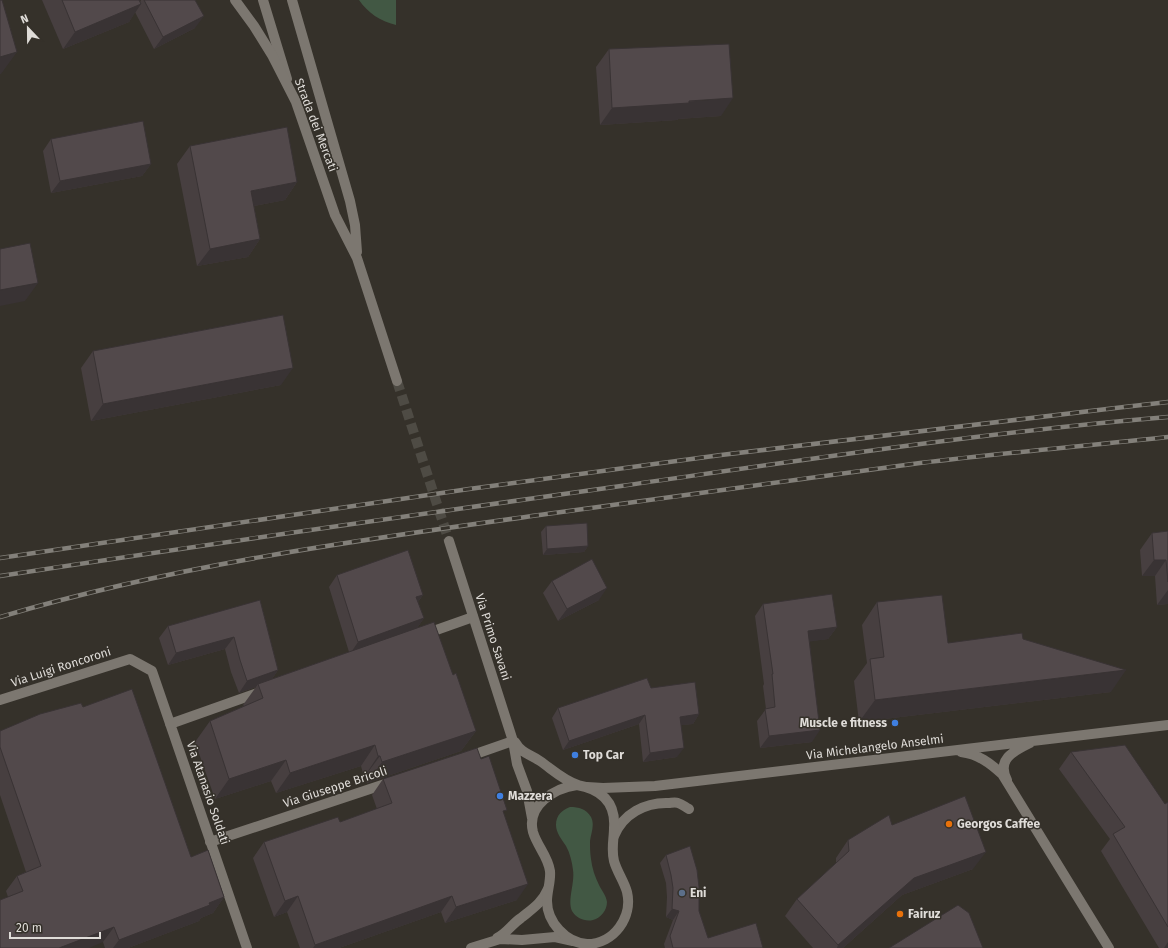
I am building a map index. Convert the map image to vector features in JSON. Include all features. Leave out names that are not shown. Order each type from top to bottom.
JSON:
[{"type":"street","name":"Strada dei Mercati","points":[[235,0],[266,45],[289,87],[310,139],[335,215],[354,251],[360,266]]},
{"type":"street","points":[[263,0],[289,87]]},
{"type":"street","name":"Strada dei Mercati","points":[[292,0],[354,216],[356,250],[360,266],[397,381]]},
{"type":"street","name":"Via Primo Savani","points":[[448,541],[514,741],[518,768],[527,791],[530,804],[532,826],[549,865],[550,878],[548,906],[552,918],[565,936],[582,945],[602,941],[617,931],[626,919],[629,906],[624,884],[614,861],[612,844],[614,836],[614,820],[610,805],[602,794],[585,786],[572,783],[561,778],[541,762],[523,752],[514,741]]},
{"type":"street","points":[[414,638],[473,617]]},
{"type":"street","name":"Via Luigi Roncoroni","points":[[0,700],[130,659]]},
{"type":"street","name":"Via Atanasio Soldati","points":[[130,659],[152,671],[246,948]]},
{"type":"street","points":[[170,724],[273,687]]},
{"type":"street","name":"Via Michelangelo Anselmi","points":[[585,786],[609,788],[655,786],[1168,725]]},
{"type":"street","points":[[456,760],[514,741]]},
{"type":"street","points":[[1009,784],[1005,776],[1005,762],[1009,755],[1033,742]]},
{"type":"street","points":[[946,751],[968,753],[978,756],[995,767],[1002,774],[1109,948]]},
{"type":"street","name":"Via Giuseppe Bricoli","points":[[210,842],[397,780]]},
{"type":"street","points":[[532,826],[536,811],[546,798],[565,788],[577,785],[585,786]]},
{"type":"street","points":[[614,836],[617,828],[625,819],[636,811],[645,807],[663,802],[678,803],[689,809]]},
{"type":"street","points":[[492,941],[506,933],[520,918],[538,904],[547,893],[549,886]]},
{"type":"street","points":[[471,948],[500,939],[522,940],[554,937],[582,945]]},
{"type":"green space","points":[[359,0],[396,0],[396,25],[375,16],[366,9]]},
{"type":"green space","points":[[570,807],[585,810],[592,820],[593,826],[590,841],[591,862],[596,879],[605,895],[607,902],[603,913],[593,920],[584,920],[578,917],[572,911],[571,907],[570,902],[573,880],[572,864],[569,852],[556,828],[557,818],[560,813]]},
{"type":"building","points":[[0,0],[2,0],[17,52],[0,57]]},
{"type":"building","points":[[62,0],[139,0],[141,4],[75,32]]},
{"type":"building","points":[[144,0],[195,0],[204,16],[163,37]]},
{"type":"building","points":[[729,44],[733,98],[689,101],[689,103],[612,108],[609,49]]},
{"type":"building","points":[[143,121],[151,164],[60,181],[51,139]]},
{"type":"building","points":[[287,127],[297,182],[251,191],[260,239],[210,249],[190,146]]},
{"type":"building","points":[[30,243],[38,283],[0,290],[0,249]]},
{"type":"building","points":[[283,315],[293,368],[103,404],[93,351]]},
{"type":"building","points":[[587,523],[588,546],[547,549],[546,526]]},
{"type":"building","points":[[1168,531],[1168,582],[1166,560],[1154,560],[1152,533]]},
{"type":"building","points":[[408,550],[423,595],[416,597],[424,618],[358,642],[337,575]]},
{"type":"building","points":[[592,559],[607,588],[567,609],[552,581]]},
{"type":"building","points":[[832,594],[837,627],[808,631],[820,730],[769,736],[765,709],[775,707],[773,674],[763,604]]},
{"type":"building","points":[[942,595],[948,643],[1022,633],[1023,639],[1126,670],[875,700],[870,659],[884,657],[877,602]]},
{"type":"building","points":[[260,600],[278,670],[247,681],[234,637],[176,653],[168,626]]},
{"type":"building","points":[[434,622],[453,675],[456,673],[476,731],[382,762],[380,756],[378,756],[375,745],[290,773],[286,760],[229,779],[210,721],[263,698],[258,684]]},
{"type":"building","points":[[647,678],[651,688],[695,682],[699,714],[680,717],[684,748],[650,753],[645,715],[569,741],[558,708]]},
{"type":"building","points":[[132,689],[191,857],[208,850],[224,897],[209,903],[210,905],[119,940],[114,927],[59,948],[0,948],[0,900],[23,891],[17,876],[41,866],[0,747],[0,731],[40,714],[81,703],[83,707]]},
{"type":"building","points":[[1125,745],[1165,804],[1168,802],[1168,927],[1113,834],[1125,827],[1071,752]]},
{"type":"building","points":[[477,748],[481,759],[489,756],[507,810],[503,811],[528,884],[456,907],[452,896],[315,945],[298,896],[285,901],[264,842],[338,817],[340,822],[392,803],[383,779]]},
{"type":"building","points":[[965,796],[986,852],[914,878],[838,945],[797,899],[849,851],[848,840],[889,815],[892,825]]},
{"type":"building","points":[[690,846],[697,870],[699,911],[708,938],[756,923],[763,948],[673,948],[670,936],[679,911],[672,909],[673,888],[666,855]]},
{"type":"building","points":[[958,905],[969,913],[983,948],[889,948]]},
{"type":"tunnel","points":[[397,381],[449,541]]},
{"type":"railway","points":[[0,558],[469,489],[721,455],[1168,402]]},
{"type":"railway","points":[[0,576],[310,530],[894,447],[1031,430],[1168,417]]},
{"type":"railway","points":[[0,617],[68,598],[206,567],[345,543],[920,463],[1168,437]]},
{"type":"place","name":"Muscle e fitness","points":[[895,723]]},
{"type":"place","name":"Top Car","points":[[575,755]]},
{"type":"place","name":"Mazzera","points":[[500,796]]},
{"type":"place","name":"Georgos Caffee","points":[[949,824]]},
{"type":"place","name":"Eni","points":[[682,893]]},
{"type":"place","name":"Fairuz","points":[[900,914]]}]
